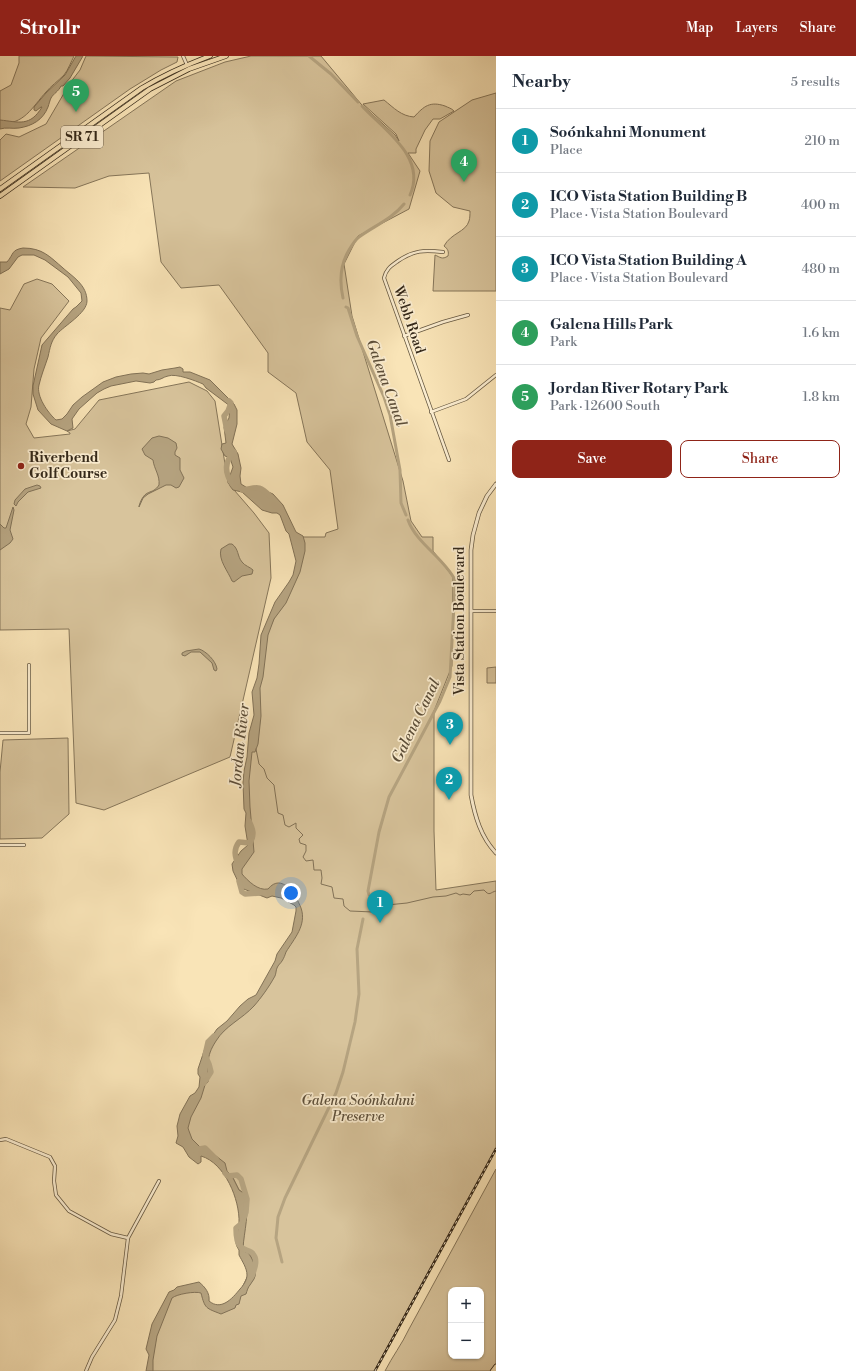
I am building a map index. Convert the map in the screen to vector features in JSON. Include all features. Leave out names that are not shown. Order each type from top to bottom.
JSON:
[{"type":"highway","points":[[495,1371],[496,1367]]},
{"type":"main road","name":"SR 71","points":[[0,189],[142,88],[187,65],[210,56]]},
{"type":"main road","name":"SR 71","points":[[0,196],[136,98],[166,80],[189,69],[226,56]]},
{"type":"street","points":[[183,56],[189,69]]},
{"type":"street","name":"Webb Road","points":[[443,252],[423,251],[410,254],[388,267],[384,278],[449,460]]},
{"type":"street","points":[[404,336],[468,315]]},
{"type":"street","points":[[431,412],[466,399],[496,375]]},
{"type":"street","name":"Vista Station Boulevard","points":[[496,484],[482,505],[473,535],[471,550],[471,795],[474,813],[479,828],[496,853]]},
{"type":"street","points":[[471,611],[496,611]]},
{"type":"street","points":[[0,733],[29,733],[28,665]]},
{"type":"street","points":[[0,845],[24,845]]},
{"type":"street","points":[[0,1140],[6,1139],[50,1157],[55,1166],[54,1181],[56,1195],[69,1211],[111,1234],[128,1238]]},
{"type":"street","points":[[86,1371],[92,1358],[115,1320],[121,1296],[128,1238],[159,1181]]},
{"type":"green space","points":[[19,56],[74,56],[64,75],[48,90],[27,114],[15,121],[8,123],[0,122],[0,91],[11,85],[19,63]]},
{"type":"green space","points":[[86,56],[178,57],[177,62],[130,89],[0,181],[0,140],[6,134],[19,137],[46,124],[70,83],[80,70]]},
{"type":"green space","name":"Galena Soónkahni Preserve","points":[[251,56],[321,56],[361,104],[395,135],[399,141],[396,134],[363,104],[384,100],[401,113],[414,117],[424,107],[431,104],[445,106],[454,111],[440,119],[433,119],[425,130],[416,149],[416,153],[408,153],[420,171],[409,209],[358,236],[344,264],[352,316],[403,481],[411,521],[422,537],[433,537],[433,551],[453,577],[452,666],[434,711],[434,831],[436,890],[496,881],[496,1147],[374,1371],[150,1371],[156,1331],[174,1293],[204,1291],[208,1305],[227,1307],[237,1298],[254,1263],[250,1254],[245,1252],[243,1249],[242,1192],[239,1190],[233,1178],[212,1154],[202,1149],[184,1133],[196,1102],[207,1061],[206,1057],[218,1035],[255,1003],[301,923],[296,899],[261,892],[242,878],[240,868],[254,838],[254,832],[250,823],[247,783],[258,691],[268,631],[301,563],[302,537],[325,537],[326,533],[338,529],[330,470],[307,442],[296,393],[268,372],[268,353],[219,285],[181,288],[161,262],[149,173],[109,176],[75,188],[23,187],[176,81],[225,62]]},
{"type":"green space","points":[[496,93],[496,291],[433,291],[435,255],[443,258],[448,256],[448,251],[444,246],[450,238],[465,228],[470,219],[470,211],[453,207],[436,193],[429,171],[430,141],[439,122],[472,100]]},
{"type":"green space","name":"Riverbend Golf Course","points":[[37,279],[52,284],[69,301],[41,338],[34,369],[31,407],[26,424],[34,438],[70,434],[67,431],[75,429],[99,400],[189,382],[207,391],[215,401],[228,483],[269,533],[271,578],[230,757],[104,810],[76,803],[69,629],[0,630],[0,308],[10,310],[24,284]]},
{"type":"green space","points":[[496,667],[496,683],[487,683],[487,668]]},
{"type":"green space","points":[[68,738],[69,814],[42,838],[0,839],[0,772],[3,740]]},
{"type":"green space","points":[[496,1169],[496,1363],[490,1371],[385,1371]]},
{"type":"shaded area","points":[[76,56],[83,56],[70,78],[53,95],[46,112],[40,119],[33,124],[24,127],[0,129],[0,120],[24,122],[33,118],[42,107],[36,111],[34,110],[34,107],[65,75]]},
{"type":"shaded area","points":[[23,248],[30,248],[46,254],[79,282],[85,290],[86,295],[86,306],[83,310],[53,339],[40,382],[39,394],[46,409],[53,417],[56,420],[62,419],[73,405],[82,397],[103,382],[116,377],[131,374],[149,374],[180,367],[183,369],[183,372],[190,372],[210,380],[234,404],[237,410],[237,424],[232,444],[238,454],[241,468],[241,484],[249,489],[259,488],[273,494],[283,505],[296,532],[303,536],[305,543],[305,551],[300,572],[286,603],[274,619],[268,635],[263,677],[260,688],[261,716],[258,744],[255,752],[252,752],[249,781],[254,852],[242,869],[242,874],[244,877],[254,885],[261,888],[268,889],[273,884],[278,883],[288,887],[296,897],[301,908],[301,926],[283,960],[277,967],[275,976],[265,992],[249,1011],[224,1031],[210,1052],[208,1061],[208,1082],[205,1085],[201,1098],[191,1117],[188,1128],[192,1139],[202,1149],[216,1156],[225,1163],[227,1171],[233,1178],[239,1190],[245,1194],[247,1214],[243,1248],[253,1261],[255,1276],[246,1294],[241,1296],[239,1304],[236,1305],[235,1308],[221,1314],[205,1305],[201,1293],[186,1293],[172,1298],[157,1336],[153,1360],[153,1371],[146,1371],[149,1355],[146,1349],[152,1324],[169,1292],[177,1287],[199,1282],[207,1290],[209,1301],[218,1305],[230,1300],[244,1285],[247,1277],[247,1272],[239,1255],[239,1250],[236,1243],[239,1227],[239,1214],[234,1194],[224,1174],[217,1166],[210,1160],[201,1156],[201,1162],[198,1164],[189,1157],[183,1147],[176,1143],[178,1136],[177,1126],[180,1114],[190,1096],[195,1093],[199,1087],[200,1077],[198,1074],[198,1069],[206,1045],[217,1029],[227,1021],[240,1006],[248,999],[256,995],[275,961],[277,954],[292,932],[296,907],[281,898],[272,896],[267,898],[241,888],[233,871],[232,864],[241,851],[248,845],[245,826],[246,813],[244,809],[243,783],[249,733],[254,715],[252,692],[257,678],[261,635],[275,602],[293,575],[296,561],[289,534],[286,531],[280,515],[262,510],[242,492],[233,490],[230,486],[229,478],[233,467],[230,458],[225,456],[221,449],[222,444],[226,443],[224,427],[229,418],[230,406],[206,388],[203,384],[172,375],[150,383],[136,381],[111,386],[97,393],[79,409],[72,419],[73,428],[67,431],[51,424],[38,410],[33,394],[33,386],[42,345],[73,309],[82,301],[81,293],[68,277],[45,260],[34,255],[22,255],[18,257],[9,269],[0,274],[0,262],[7,262],[15,251]]},
{"type":"shaded area","points":[[159,436],[168,438],[176,443],[177,448],[175,455],[180,458],[180,470],[184,478],[179,487],[176,488],[171,485],[166,485],[148,494],[143,498],[139,507],[141,500],[144,496],[159,485],[159,478],[153,460],[145,455],[142,449],[152,438]]},
{"type":"shaded area","points":[[37,485],[41,488],[28,492],[16,506],[14,504],[15,500],[25,489]]},
{"type":"shaded area","points":[[13,507],[14,510],[10,530],[13,539],[0,550],[0,524],[6,528]]},
{"type":"shaded area","points":[[229,544],[232,544],[236,548],[240,560],[253,570],[252,574],[242,576],[234,582],[232,581],[224,565],[220,553],[221,549]]},
{"type":"shaded area","points":[[199,649],[205,652],[213,660],[217,669],[216,671],[214,670],[212,663],[200,652],[191,652],[185,656],[182,655],[182,653],[186,651]]},
{"type":"waterway","name":"Galena Canal","points":[[309,56],[331,74],[358,102]]},
{"type":"waterway","name":"Galena Canal","points":[[362,106],[401,145],[408,156],[413,168],[414,181],[410,195]]},
{"type":"waterway","name":"Galena Canal","points":[[343,298],[341,273],[344,261],[352,244],[359,237],[388,218],[404,204]]},
{"type":"waterway","name":"Galena Canal","points":[[346,307],[348,308],[357,336],[384,397],[390,415],[400,470],[401,503],[406,515]]},
{"type":"waterway","name":"Jordan River","points":[[227,431],[224,416],[231,403],[229,401]]},
{"type":"waterway","name":"Jordan River","points":[[233,485],[228,477],[226,468],[228,460],[234,452]]},
{"type":"waterway","name":"Jordan River","points":[[242,490],[260,488],[270,496]]},
{"type":"waterway","name":"Galena Canal","points":[[369,895],[368,891],[379,832],[389,797],[440,701],[450,677],[455,580],[444,565],[417,536],[408,520]]},
{"type":"waterway","points":[[256,749],[259,764],[264,769],[267,778],[274,785],[278,813],[283,815],[285,825],[289,827],[296,823],[296,828],[303,835],[299,839],[300,843],[306,845],[306,851],[303,857],[306,861],[313,860],[314,870],[321,870],[321,884],[332,887],[334,898],[343,899],[344,906],[350,911],[373,912]]},
{"type":"waterway","name":"Jordan River","points":[[238,865],[235,853],[237,845],[239,842],[250,843],[253,837],[249,821]]},
{"type":"waterway","name":"Jordan River","points":[[239,881],[242,892],[245,894],[260,893]]},
{"type":"waterway","points":[[382,907],[456,893],[460,895],[470,895],[474,891],[484,890],[489,894],[496,891]]},
{"type":"waterway","name":"Galena Canal","points":[[282,1262],[276,1238],[278,1217],[285,1198],[336,1093],[343,1072],[355,1022],[359,994],[357,949],[363,919]]},
{"type":"waterway","name":"Jordan River","points":[[204,1083],[211,1072],[205,1055],[208,1042],[214,1036]]},
{"type":"waterway","name":"Jordan River","points":[[194,1150],[205,1148],[216,1159]]},
{"type":"waterway","name":"Jordan River","points":[[225,1173],[228,1176],[237,1175],[241,1179],[247,1199],[246,1212],[242,1223],[236,1228],[236,1235],[240,1246],[251,1252],[255,1257],[256,1263],[252,1276]]},
{"type":"railway","points":[[375,1371],[496,1149]]},
{"type":"place","name":"Jordan River Rotary Park","points":[[76,112]]},
{"type":"place","name":"Galena Hills Park","points":[[464,182]]},
{"type":"place","name":"Riverbend Golf Course","points":[[21,466]]},
{"type":"place","name":"ICO Vista Station Building A","points":[[450,745]]},
{"type":"place","name":"ICO Vista Station Building B","points":[[449,800]]},
{"type":"place","name":"Soónkahni Monument","points":[[380,923]]}]
